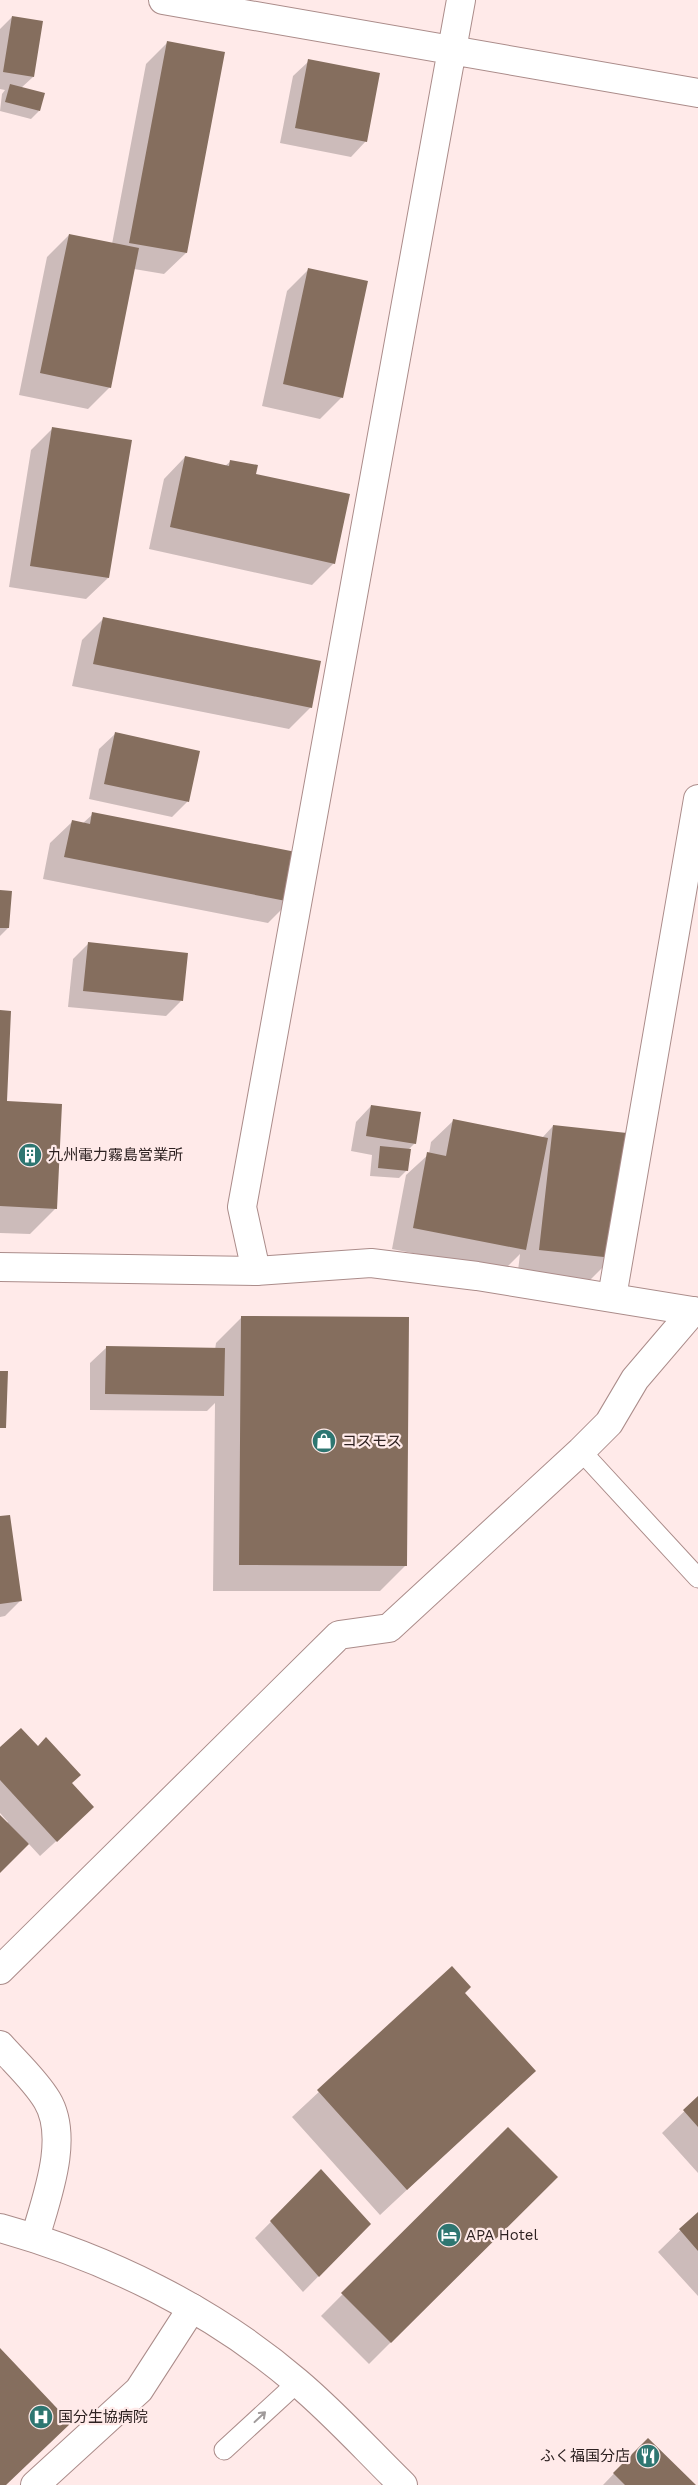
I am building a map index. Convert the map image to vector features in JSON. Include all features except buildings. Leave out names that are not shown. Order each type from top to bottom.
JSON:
[{"type":"street","points":[[163,0],[698,93]]},
{"type":"street","points":[[256,1271],[242,1207],[461,0]]},
{"type":"street","points":[[612,1297],[698,799]]},
{"type":"street","points":[[0,1267],[256,1271],[371,1263],[477,1276],[695,1312]]},
{"type":"street","points":[[0,1970],[339,1635],[389,1628],[581,1451],[609,1423],[635,1379],[695,1312]]},
{"type":"street","points":[[0,2045],[48,2101],[57,2132],[55,2168],[35,2238]]},
{"type":"street","points":[[0,2228],[35,2238],[96,2261],[192,2308],[236,2334],[298,2382],[403,2485]]},
{"type":"street","points":[[35,2485],[138,2390],[192,2308]]},
{"type":"lane","points":[[581,1451],[698,1578]]},
{"type":"lane","points":[[224,2450],[298,2382]]},
{"type":"place","name":"九州電力霧島営業所","points":[[30,1155]]},
{"type":"place","name":"コスモス","points":[[324,1441]]},
{"type":"place","name":"APA Hotel","points":[[449,2235]]},
{"type":"place","name":"国分生協病院","points":[[41,2417]]},
{"type":"place","name":"ふく福国分店","points":[[648,2456]]}]
